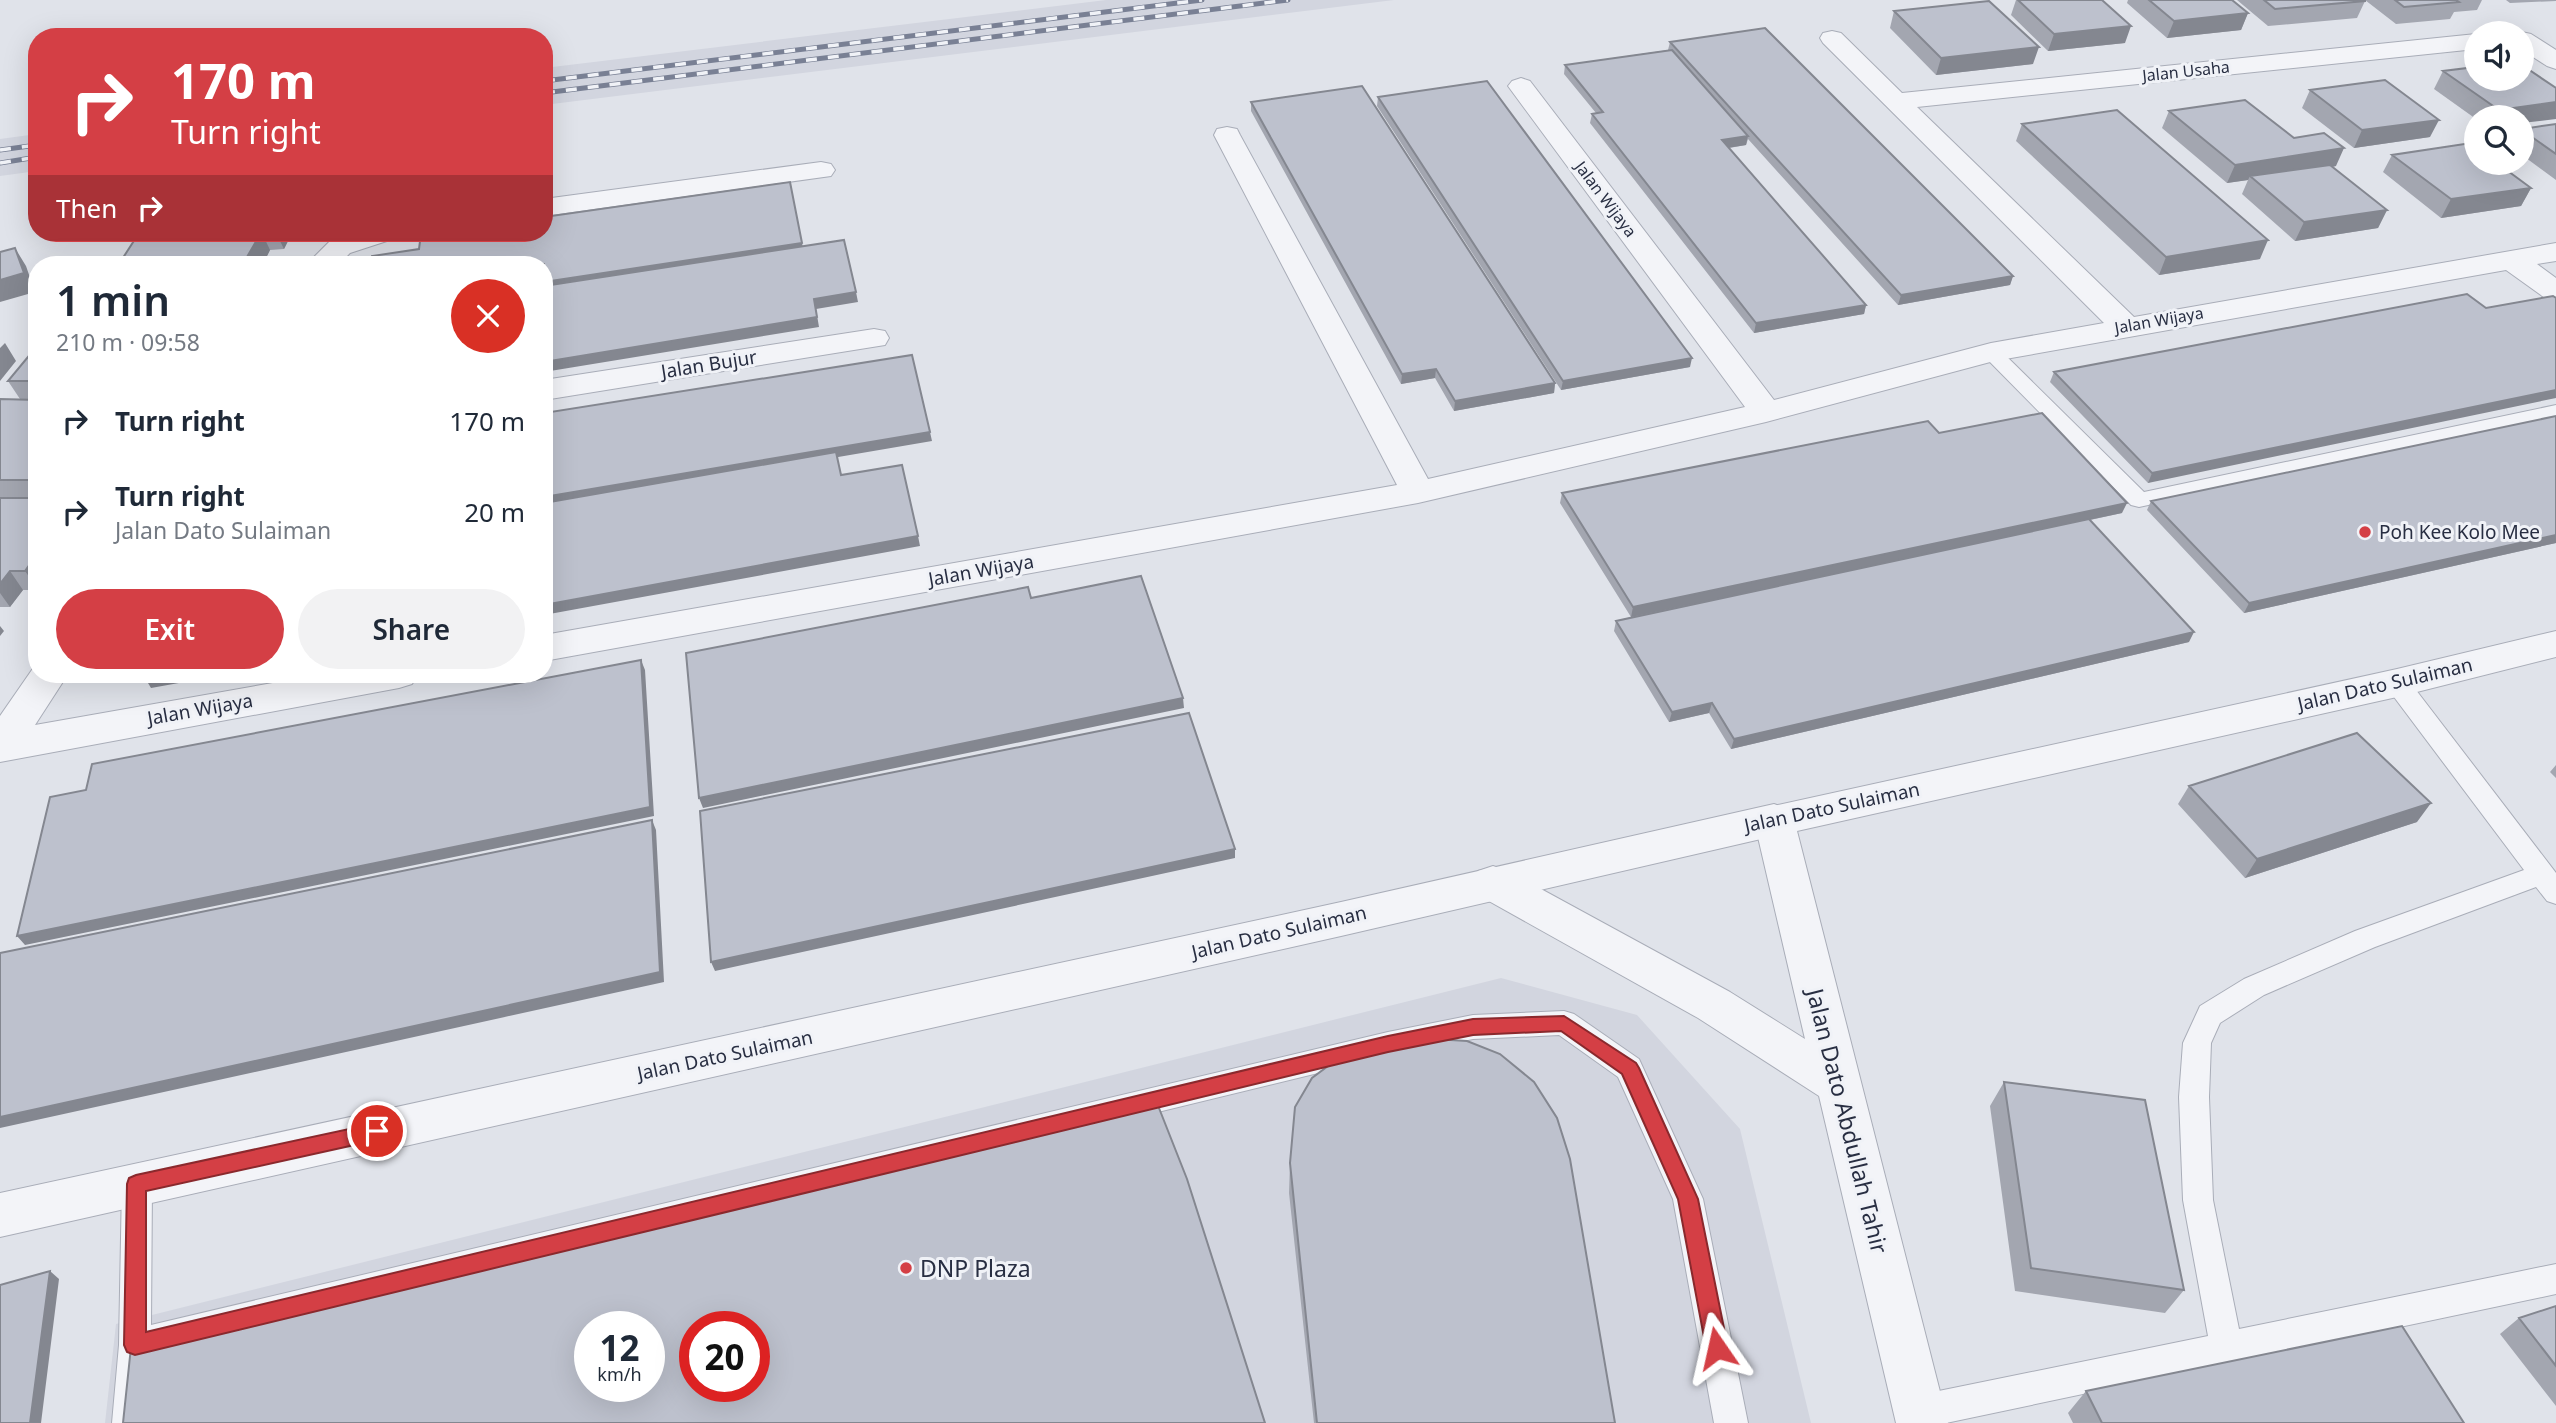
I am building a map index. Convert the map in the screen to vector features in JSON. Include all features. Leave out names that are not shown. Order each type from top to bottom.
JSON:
[{"type":"street","points":[[2534,36],[2556,33]]},
{"type":"street","points":[[1832,38],[2125,326]]},
{"type":"street","name":"Jalan Usaha","points":[[1897,101],[2464,42]]},
{"type":"street","points":[[2534,46],[2556,61]]},
{"type":"street","name":"Jalan Wijaya","points":[[1521,86],[1766,412]]},
{"type":"street","points":[[1227,135],[1418,492]]},
{"type":"street","points":[[553,207],[821,170]]},
{"type":"street","points":[[330,256],[340,247],[355,242]]},
{"type":"street","name":"Jalan Wijaya","points":[[553,646],[1418,492],[1766,412],[1991,352],[2125,326],[2556,252]]},
{"type":"street","points":[[2512,260],[2556,292]]},
{"type":"street","name":"Jalan Bujur","points":[[553,389],[874,338]]},
{"type":"street","name":"Jalan Dato Sulaiman","points":[[0,1215],[2397,682],[2556,644]]},
{"type":"street","points":[[1,746],[43,683]]},
{"type":"street","name":"Jalan Wijaya","points":[[1,746],[349,683]]},
{"type":"street","name":"Jalan Dato Abdullah Tahir","points":[[1774,820],[1921,1418]]},
{"type":"street","points":[[1493,883],[1714,1005],[1840,1085]]},
{"type":"lane","points":[[1991,352],[2138,500],[2556,411]]},
{"type":"lane","points":[[2226,1346],[2198,1200],[2194,1097],[2197,1043],[2210,1015],[2254,987],[2353,945],[2549,883],[2397,682]]},
{"type":"lane","points":[[135,1345],[1388,1044],[1473,1027],[1564,1023],[1629,1068],[1688,1199],[1731,1423]]},
{"type":"lane","points":[[129,1423],[135,1345],[136,1184]]},
{"type":"lane","points":[[1921,1418],[2226,1346],[2556,1279]]},
{"type":"shaded area","points":[[1106,0],[1394,0],[553,104],[553,67]]},
{"type":"shaded area","points":[[28,135],[28,172],[0,176],[0,139]]},
{"type":"shaded area","points":[[1501,978],[1637,1015],[1740,1129],[1811,1423],[105,1423],[116,1324]]},
{"type":"building","points":[[2018,0],[2102,0],[2131,26],[2054,34]]},
{"type":"building","points":[[2149,0],[2232,0],[2248,13],[2174,21]]},
{"type":"building","points":[[2264,0],[2365,0],[2365,1],[2275,9]]},
{"type":"building","points":[[2395,0],[2456,0],[2459,2],[2404,7]]},
{"type":"building","points":[[1989,1],[2039,47],[1941,58],[1894,11]]},
{"type":"building","points":[[1765,28],[2013,276],[1901,295],[1670,42]]},
{"type":"building","points":[[1672,50],[1748,136],[1722,140],[1866,305],[1756,323],[1592,114],[1603,112],[1565,65]]},
{"type":"building","points":[[2464,68],[2464,86],[2443,71]]},
{"type":"building","points":[[2534,73],[2556,88],[2556,102],[2492,105],[2472,91],[2534,91]]},
{"type":"building","points":[[2385,80],[2439,120],[2362,130],[2310,90]]},
{"type":"building","points":[[1487,81],[1692,358],[1563,381],[1378,97]]},
{"type":"building","points":[[1362,86],[1555,383],[1455,401],[1436,369],[1402,374],[1251,102]]},
{"type":"building","points":[[2245,100],[2294,138],[2324,133],[2344,148],[2235,165],[2169,111]]},
{"type":"building","points":[[2117,110],[2268,240],[2166,257],[2022,124]]},
{"type":"building","points":[[2556,124],[2556,154],[2534,138],[2534,127]]},
{"type":"building","points":[[2464,144],[2464,175],[2513,175],[2531,188],[2451,199],[2392,155]]},
{"type":"building","points":[[2330,165],[2387,210],[2304,222],[2250,176]]},
{"type":"building","points":[[790,182],[802,243],[553,281],[553,256],[372,256],[419,249],[420,242],[553,242],[553,216]]},
{"type":"building","points":[[844,240],[856,292],[814,299],[817,317],[553,361],[553,285]]},
{"type":"building","points":[[133,242],[256,242],[248,256],[124,256]]},
{"type":"building","points":[[15,248],[24,273],[0,280],[0,252]]},
{"type":"building","points":[[2467,294],[2486,308],[2553,296],[2556,298],[2556,390],[2152,473],[2054,372]]},
{"type":"building","points":[[912,355],[930,432],[553,495],[553,412]]},
{"type":"building","points":[[28,357],[28,381],[8,381]]},
{"type":"building","points":[[0,399],[28,400],[28,480],[0,480]]},
{"type":"building","points":[[2042,413],[2127,503],[1633,607],[1562,493],[1928,421],[1939,433]]},
{"type":"building","points":[[2556,416],[2556,535],[2249,603],[2151,501]]},
{"type":"building","points":[[836,452],[841,475],[902,465],[918,536],[553,603],[553,501]]},
{"type":"building","points":[[0,498],[28,498],[28,567],[25,571],[10,571],[0,584]]},
{"type":"building","points":[[2089,519],[2194,632],[1734,739],[1712,703],[1672,712],[1616,621]]},
{"type":"building","points":[[1141,576],[1183,698],[699,798],[686,653],[1028,587],[1031,598]]},
{"type":"building","points":[[641,660],[650,807],[17,936],[50,797],[86,790],[92,764],[520,683],[553,683],[553,677]]},
{"type":"building","points":[[1189,713],[1235,849],[711,962],[700,811]]},
{"type":"building","points":[[2357,733],[2431,803],[2257,859],[2189,786]]},
{"type":"building","points":[[652,820],[660,972],[0,1117],[0,953]]},
{"type":"building","points":[[1402,1037],[1467,1041],[1500,1054],[1534,1082],[1557,1118],[1570,1159],[1615,1423],[1317,1423],[1290,1163],[1295,1107],[1312,1078],[1355,1046]]},
{"type":"building","points":[[2004,1082],[2145,1100],[2184,1290],[2031,1268]]},
{"type":"building","name":"DNP Plaza","points":[[1157,1103],[1187,1179],[1265,1423],[123,1423],[131,1347]]},
{"type":"building","points":[[50,1271],[30,1423],[0,1423],[0,1285]]},
{"type":"building","points":[[2556,1306],[2556,1366],[2519,1318]]},
{"type":"building","points":[[2402,1326],[2464,1423],[2102,1423],[2086,1391]]},
{"type":"railway","points":[[553,80],[1202,0]]},
{"type":"railway","points":[[553,92],[1288,0]]},
{"type":"railway","points":[[0,150],[28,146]]},
{"type":"railway","points":[[0,163],[28,158]]},
{"type":"place","name":"Poh Kee Kolo Mee","points":[[2365,532]]},
{"type":"place","name":"DNP Plaza","points":[[906,1268]]},
{"type":"route","points":[[377,1131],[136,1184],[135,1345],[1388,1044],[1473,1027],[1564,1023],[1629,1068],[1688,1199],[1717,1348]]}]
